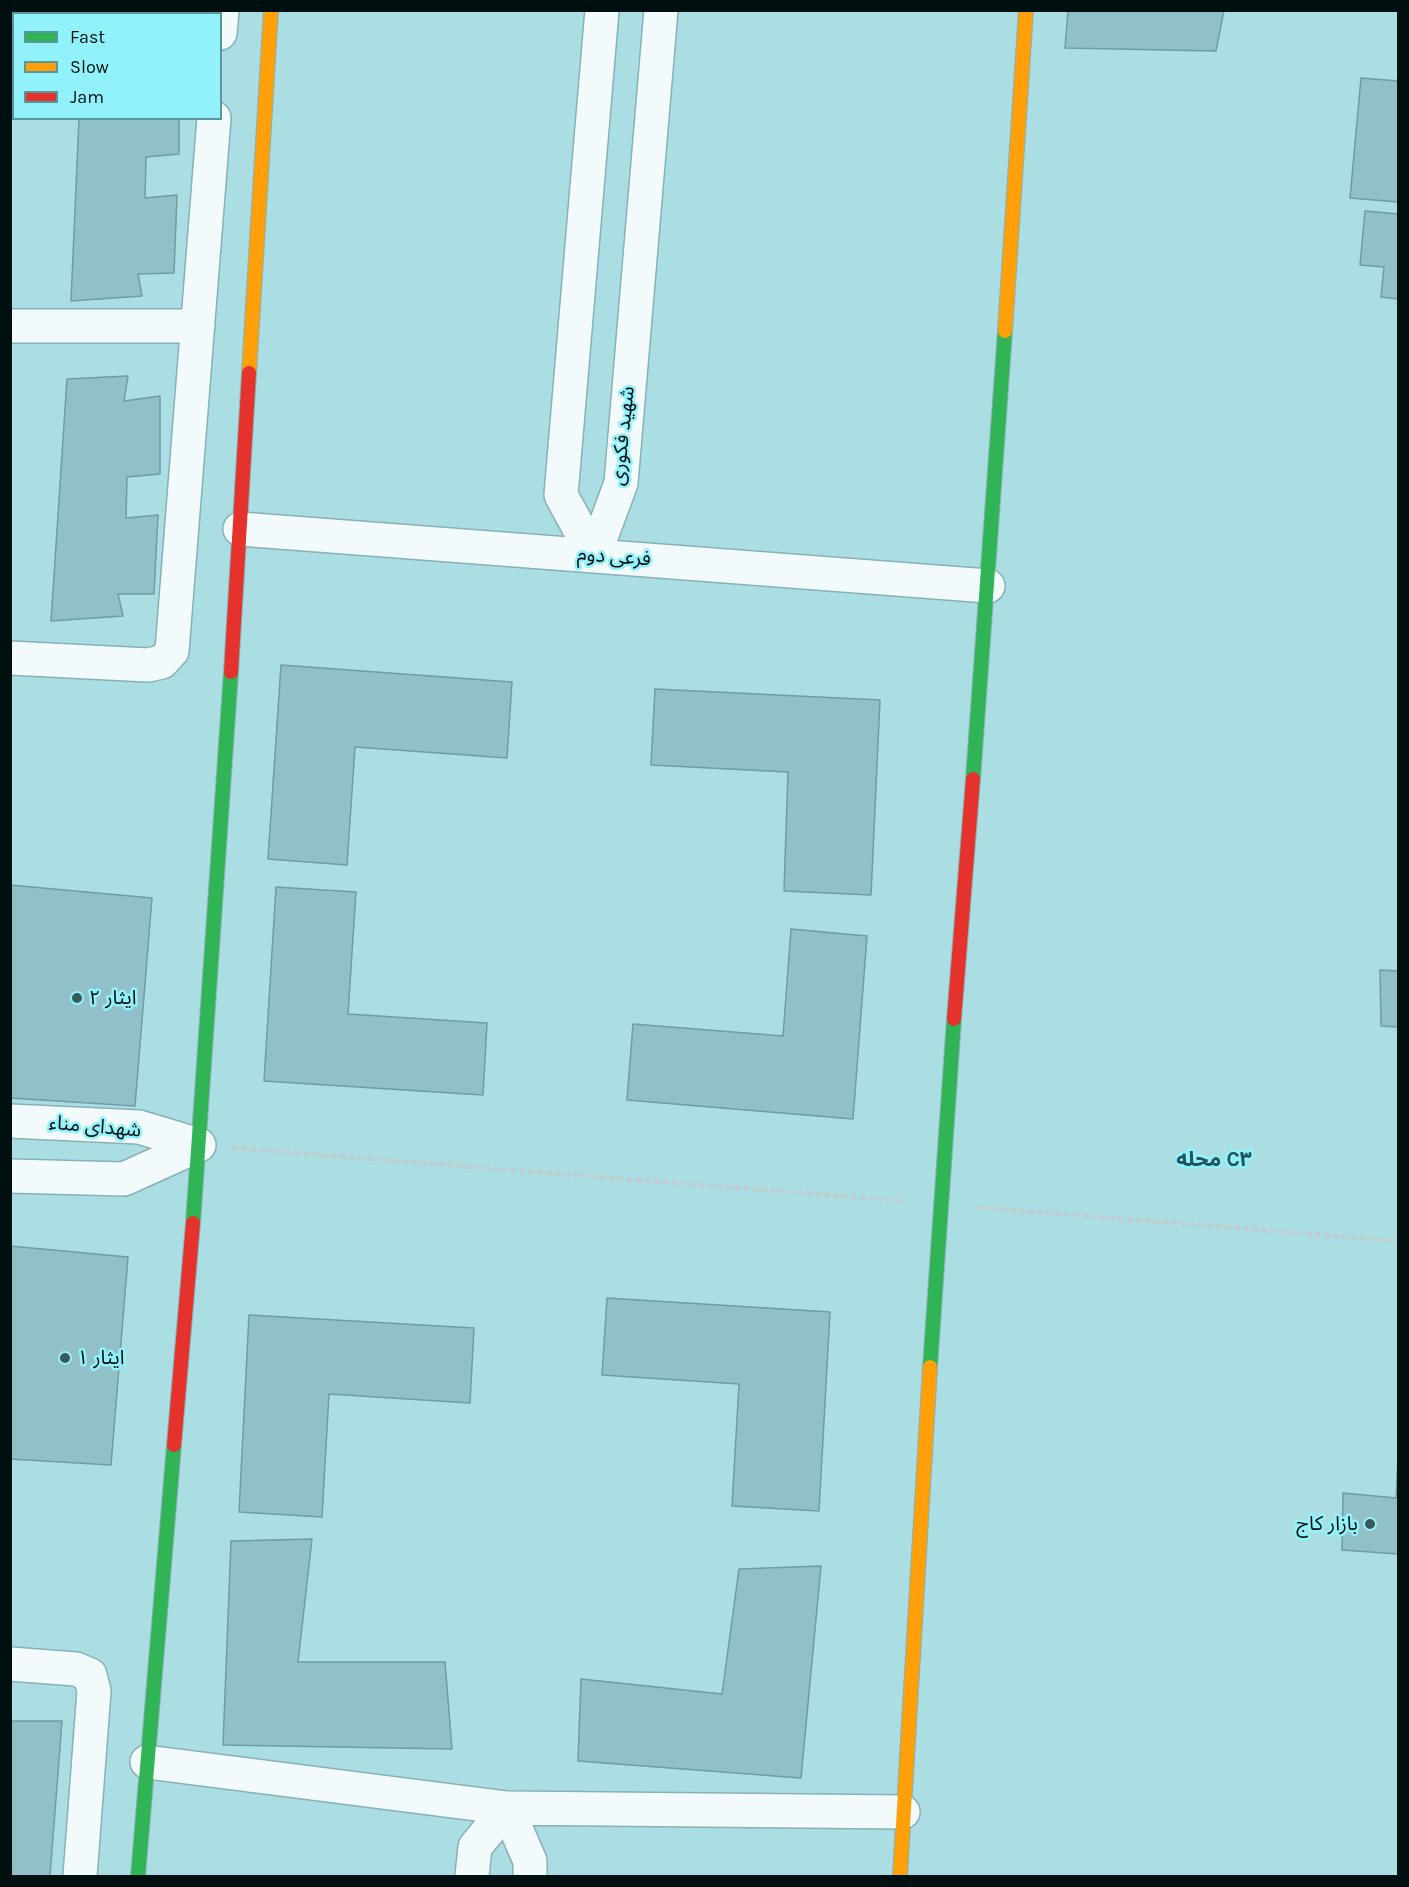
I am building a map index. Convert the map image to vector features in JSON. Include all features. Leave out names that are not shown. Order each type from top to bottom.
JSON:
[{"type":"street","points":[[138,1876],[199,1145],[240,529],[271,10]]},
{"type":"street","points":[[594,556],[561,495],[602,10]]},
{"type":"street","name":"شهید فکوری","points":[[594,556],[621,483],[661,10]]},
{"type":"street","points":[[900,1876],[939,1204],[988,586],[1026,10]]},
{"type":"street","points":[[10,658],[148,665],[162,662],[171,651],[214,120]]},
{"type":"street","points":[[10,326],[198,326]]},
{"type":"street","name":"فرعی دوم","points":[[240,529],[988,586]]},
{"type":"street","name":"شهدای مناء","points":[[10,1120],[139,1127],[199,1145]]},
{"type":"street","name":"شهدای مناء","points":[[10,1176],[124,1179],[199,1145]]},
{"type":"street","points":[[10,1664],[76,1669],[90,1675],[94,1691],[80,1876]]},
{"type":"street","points":[[147,1762],[507,1808],[903,1812]]},
{"type":"street","points":[[472,1876],[475,1847],[507,1808]]},
{"type":"street","points":[[507,1808],[530,1861],[530,1876]]},
{"type":"path","points":[[199,1145],[1398,1241]]},
{"type":"building","points":[[1068,10],[1224,10],[1216,51],[1065,48]]},
{"type":"building","points":[[1361,78],[1398,81],[1398,202],[1350,198]]},
{"type":"building","points":[[79,120],[179,120],[179,154],[146,157],[145,198],[177,195],[174,273],[138,274],[142,296],[71,301]]},
{"type":"building","points":[[1365,211],[1398,214],[1398,299],[1381,297],[1384,267],[1360,265]]},
{"type":"building","points":[[128,376],[124,401],[160,396],[160,474],[127,477],[126,518],[158,515],[154,594],[118,594],[123,616],[51,621],[67,379]]},
{"type":"building","points":[[281,665],[512,682],[507,758],[355,747],[347,865],[268,859]]},
{"type":"building","points":[[655,689],[880,700],[871,895],[784,891],[788,772],[651,765]]},
{"type":"building","name":"ایثار ۲","points":[[10,885],[152,898],[135,1106],[10,1098]]},
{"type":"building","points":[[276,887],[356,892],[348,1014],[487,1023],[483,1095],[264,1081]]},
{"type":"building","points":[[791,929],[867,936],[853,1119],[627,1100],[633,1024],[783,1036]]},
{"type":"building","points":[[1380,970],[1398,971],[1398,1027],[1381,1026]]},
{"type":"building","name":"ایثار ۱","points":[[10,1246],[128,1257],[111,1465],[10,1459]]},
{"type":"building","points":[[607,1298],[830,1312],[819,1511],[732,1506],[739,1384],[602,1375]]},
{"type":"building","points":[[249,1315],[474,1328],[470,1403],[329,1394],[322,1517],[239,1512]]},
{"type":"building","name":"بازار کاج","points":[[1398,1458],[1398,1554],[1342,1550],[1343,1493],[1396,1498]]},
{"type":"building","points":[[312,1539],[298,1662],[445,1662],[452,1749],[223,1745],[231,1541]]},
{"type":"building","points":[[821,1566],[801,1778],[578,1761],[581,1679],[722,1694],[739,1569]]},
{"type":"building","points":[[10,1721],[62,1721],[50,1876],[10,1876]]},
{"type":"traffic: fast","points":[[973,779],[1005,331]]},
{"type":"traffic: fast","points":[[193,1223],[231,672]]},
{"type":"traffic: fast","points":[[930,1367],[954,1019]]},
{"type":"traffic: fast","points":[[138,1876],[174,1445]]},
{"type":"traffic: slow","points":[[249,373],[271,10]]},
{"type":"traffic: slow","points":[[1005,331],[1026,10]]},
{"type":"traffic: slow","points":[[900,1876],[930,1367]]},
{"type":"traffic: jam","points":[[231,672],[249,373]]},
{"type":"traffic: jam","points":[[954,1019],[973,779]]},
{"type":"traffic: jam","points":[[174,1445],[193,1223]]},
{"type":"place","name":"ایثار ۲","points":[[77,998]]},
{"type":"place","name":"ایثار ۱","points":[[65,1358]]},
{"type":"place","name":"بازار کاج","points":[[1370,1524]]},
{"type":"district","name":"محله C۳","points":[[1214,1160]]}]
